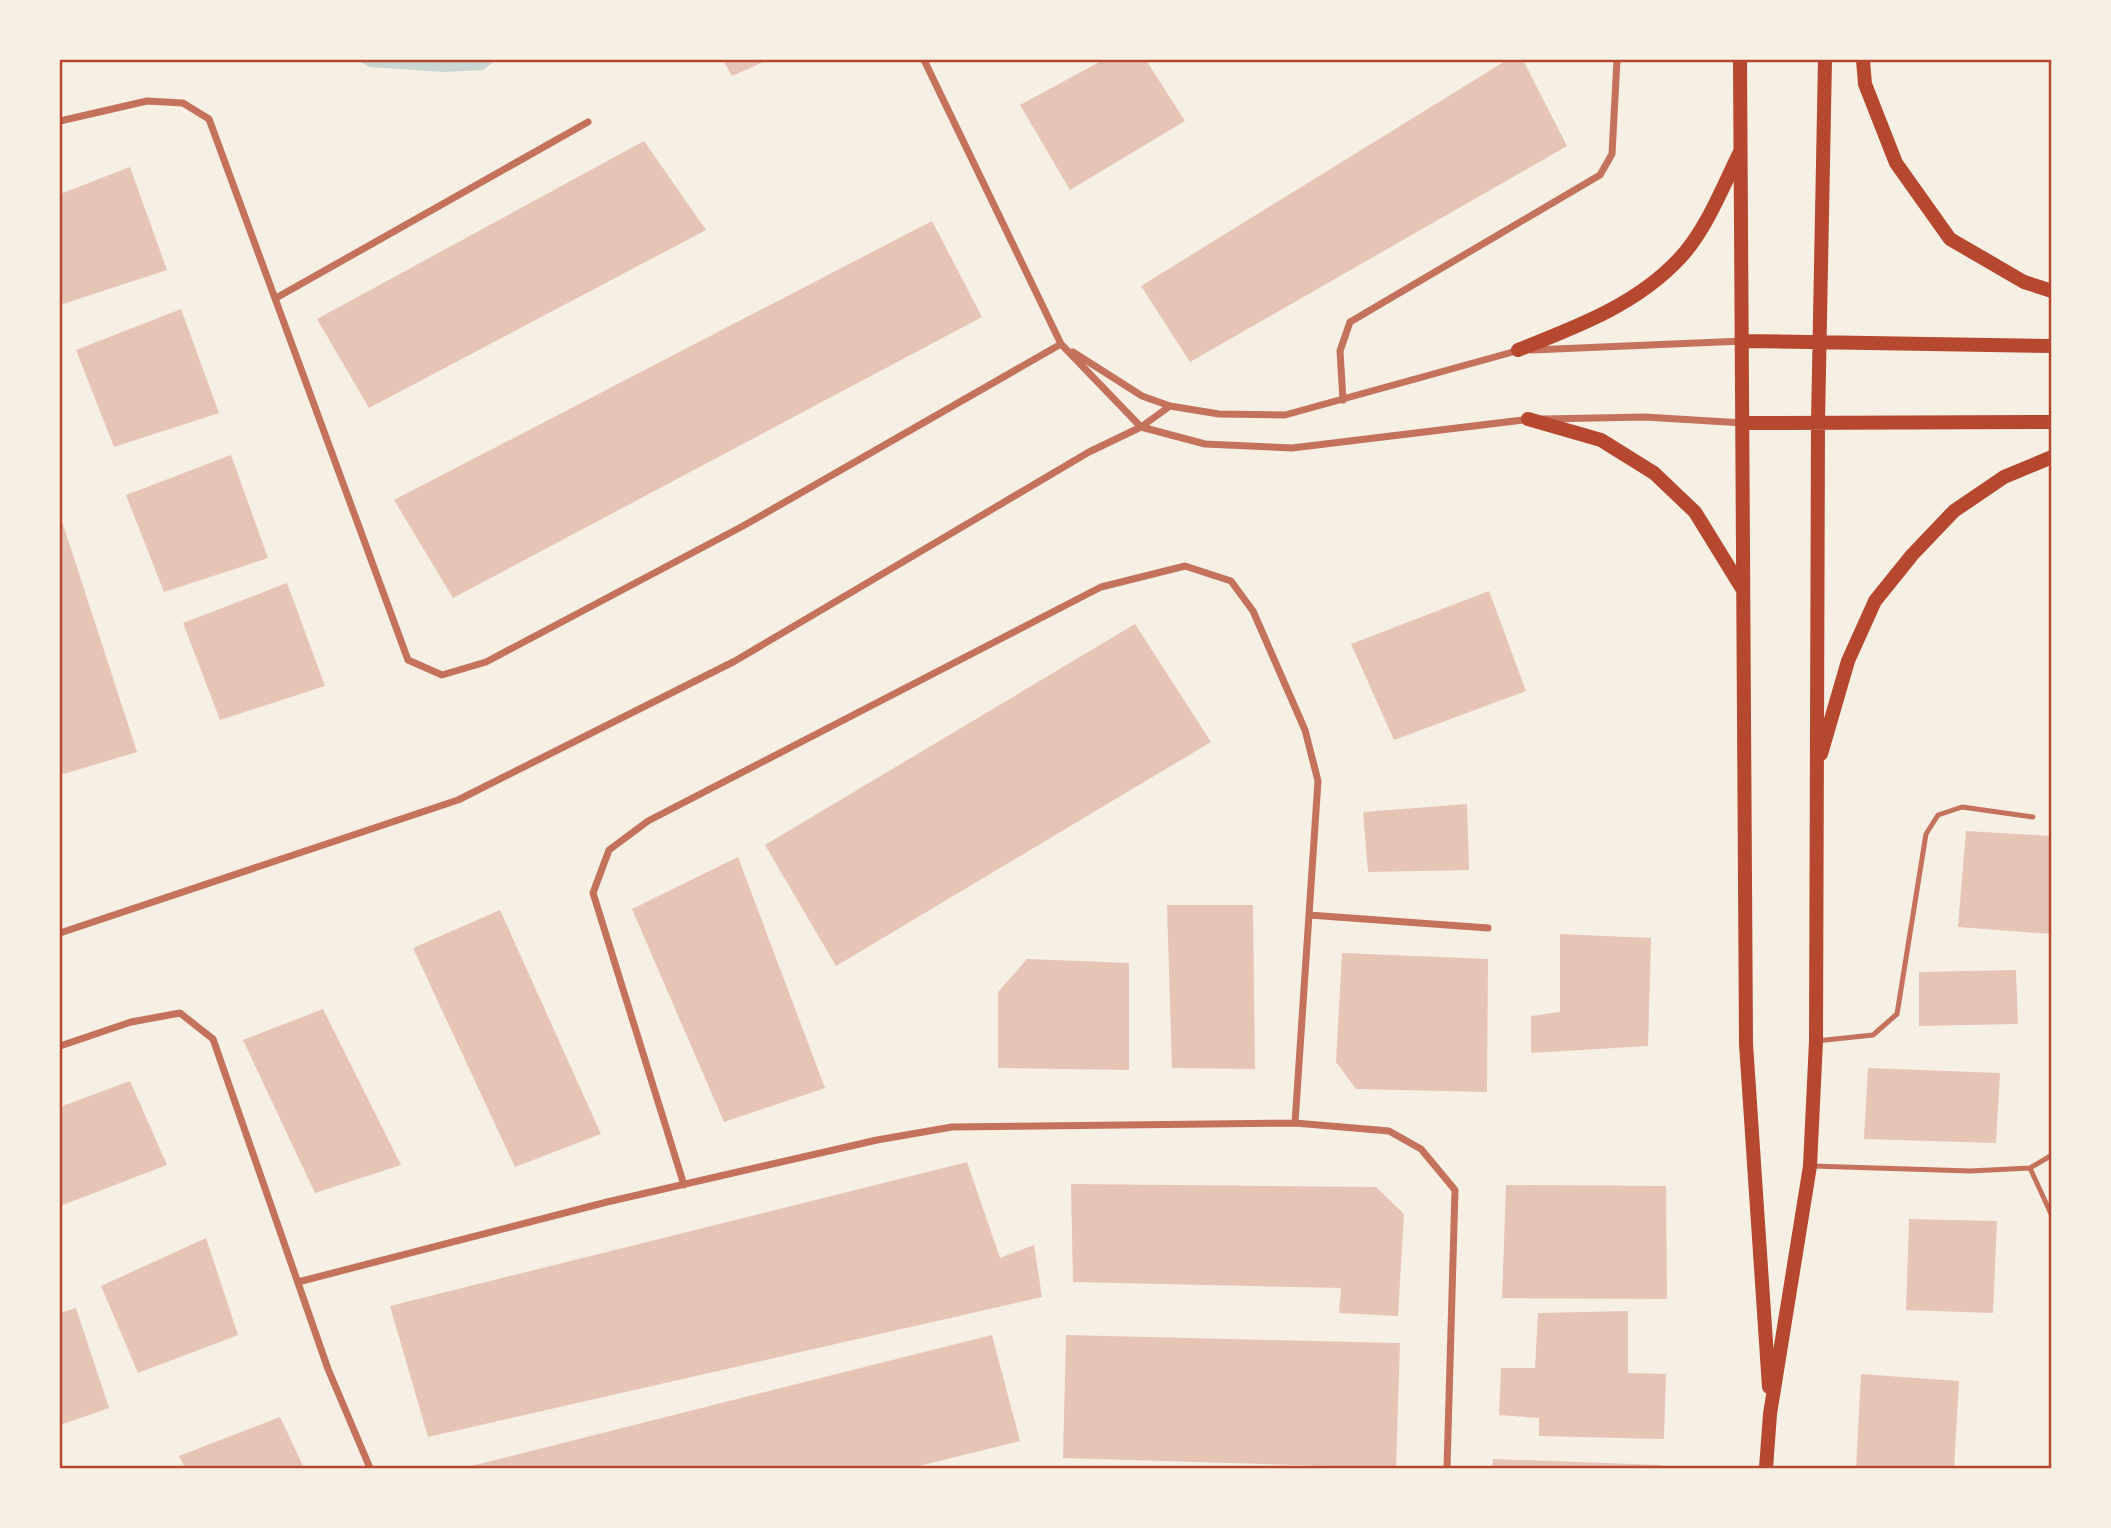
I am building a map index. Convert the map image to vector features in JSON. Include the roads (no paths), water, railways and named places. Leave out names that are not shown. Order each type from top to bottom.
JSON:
[{"type":"main road","points":[[1740,60],[1746,1044],[1770,1414]]},
{"type":"main road","points":[[1766,1468],[1770,1414],[1810,1166],[1816,1041],[1818,422],[1825,60]]},
{"type":"main road","points":[[1863,60],[1865,84],[1896,163],[1950,239],[2024,282],[2052,291]]},
{"type":"main road","points":[[1518,350],[1580,325],[1633,299],[1680,258],[1708,217],[1741,149]]},
{"type":"main road","points":[[1743,341],[2052,346]]},
{"type":"main road","points":[[1528,419],[1601,440],[1654,473],[1695,512],[1744,592]]},
{"type":"main road","points":[[1743,423],[2052,422]]},
{"type":"main road","points":[[1816,771],[1848,661],[1875,601],[1912,555],[1954,511],[2004,477],[2052,457]]},
{"type":"street","points":[[924,60],[1061,344],[1141,427],[1205,443],[1292,448],[1528,419],[1645,417],[1743,423]]},
{"type":"street","points":[[1342,400],[1340,351],[1350,322],[1600,175],[1612,154],[1617,60]]},
{"type":"street","points":[[60,121],[147,101],[183,103],[209,120],[408,660],[442,675],[485,662],[744,526],[1061,344]]},
{"type":"street","points":[[276,298],[588,122]]},
{"type":"street","points":[[1061,344],[1142,396],[1170,406],[1219,414],[1285,415],[1518,350],[1743,341]]},
{"type":"street","points":[[60,933],[458,800],[735,661],[1088,452],[1141,427],[1170,406]]},
{"type":"street","points":[[684,1185],[593,893],[609,850],[649,821],[1101,587],[1185,566],[1231,581],[1253,611],[1305,730],[1318,781],[1295,1123]]},
{"type":"street","points":[[1309,915],[1488,928]]},
{"type":"street","points":[[60,1046],[131,1022],[180,1013],[213,1039],[328,1369],[370,1468]]},
{"type":"street","points":[[298,1282],[684,1185],[877,1140],[952,1127],[1295,1123],[1389,1131],[1421,1149],[1455,1190],[1447,1468]]},
{"type":"lane","points":[[1816,1041],[1873,1035],[1897,1014],[1926,834],[1938,815],[1962,807],[2034,817]]},
{"type":"lane","points":[[1810,1166],[1970,1171],[2030,1168],[2052,1155]]},
{"type":"lane","points":[[2030,1168],[2052,1216]]}]
